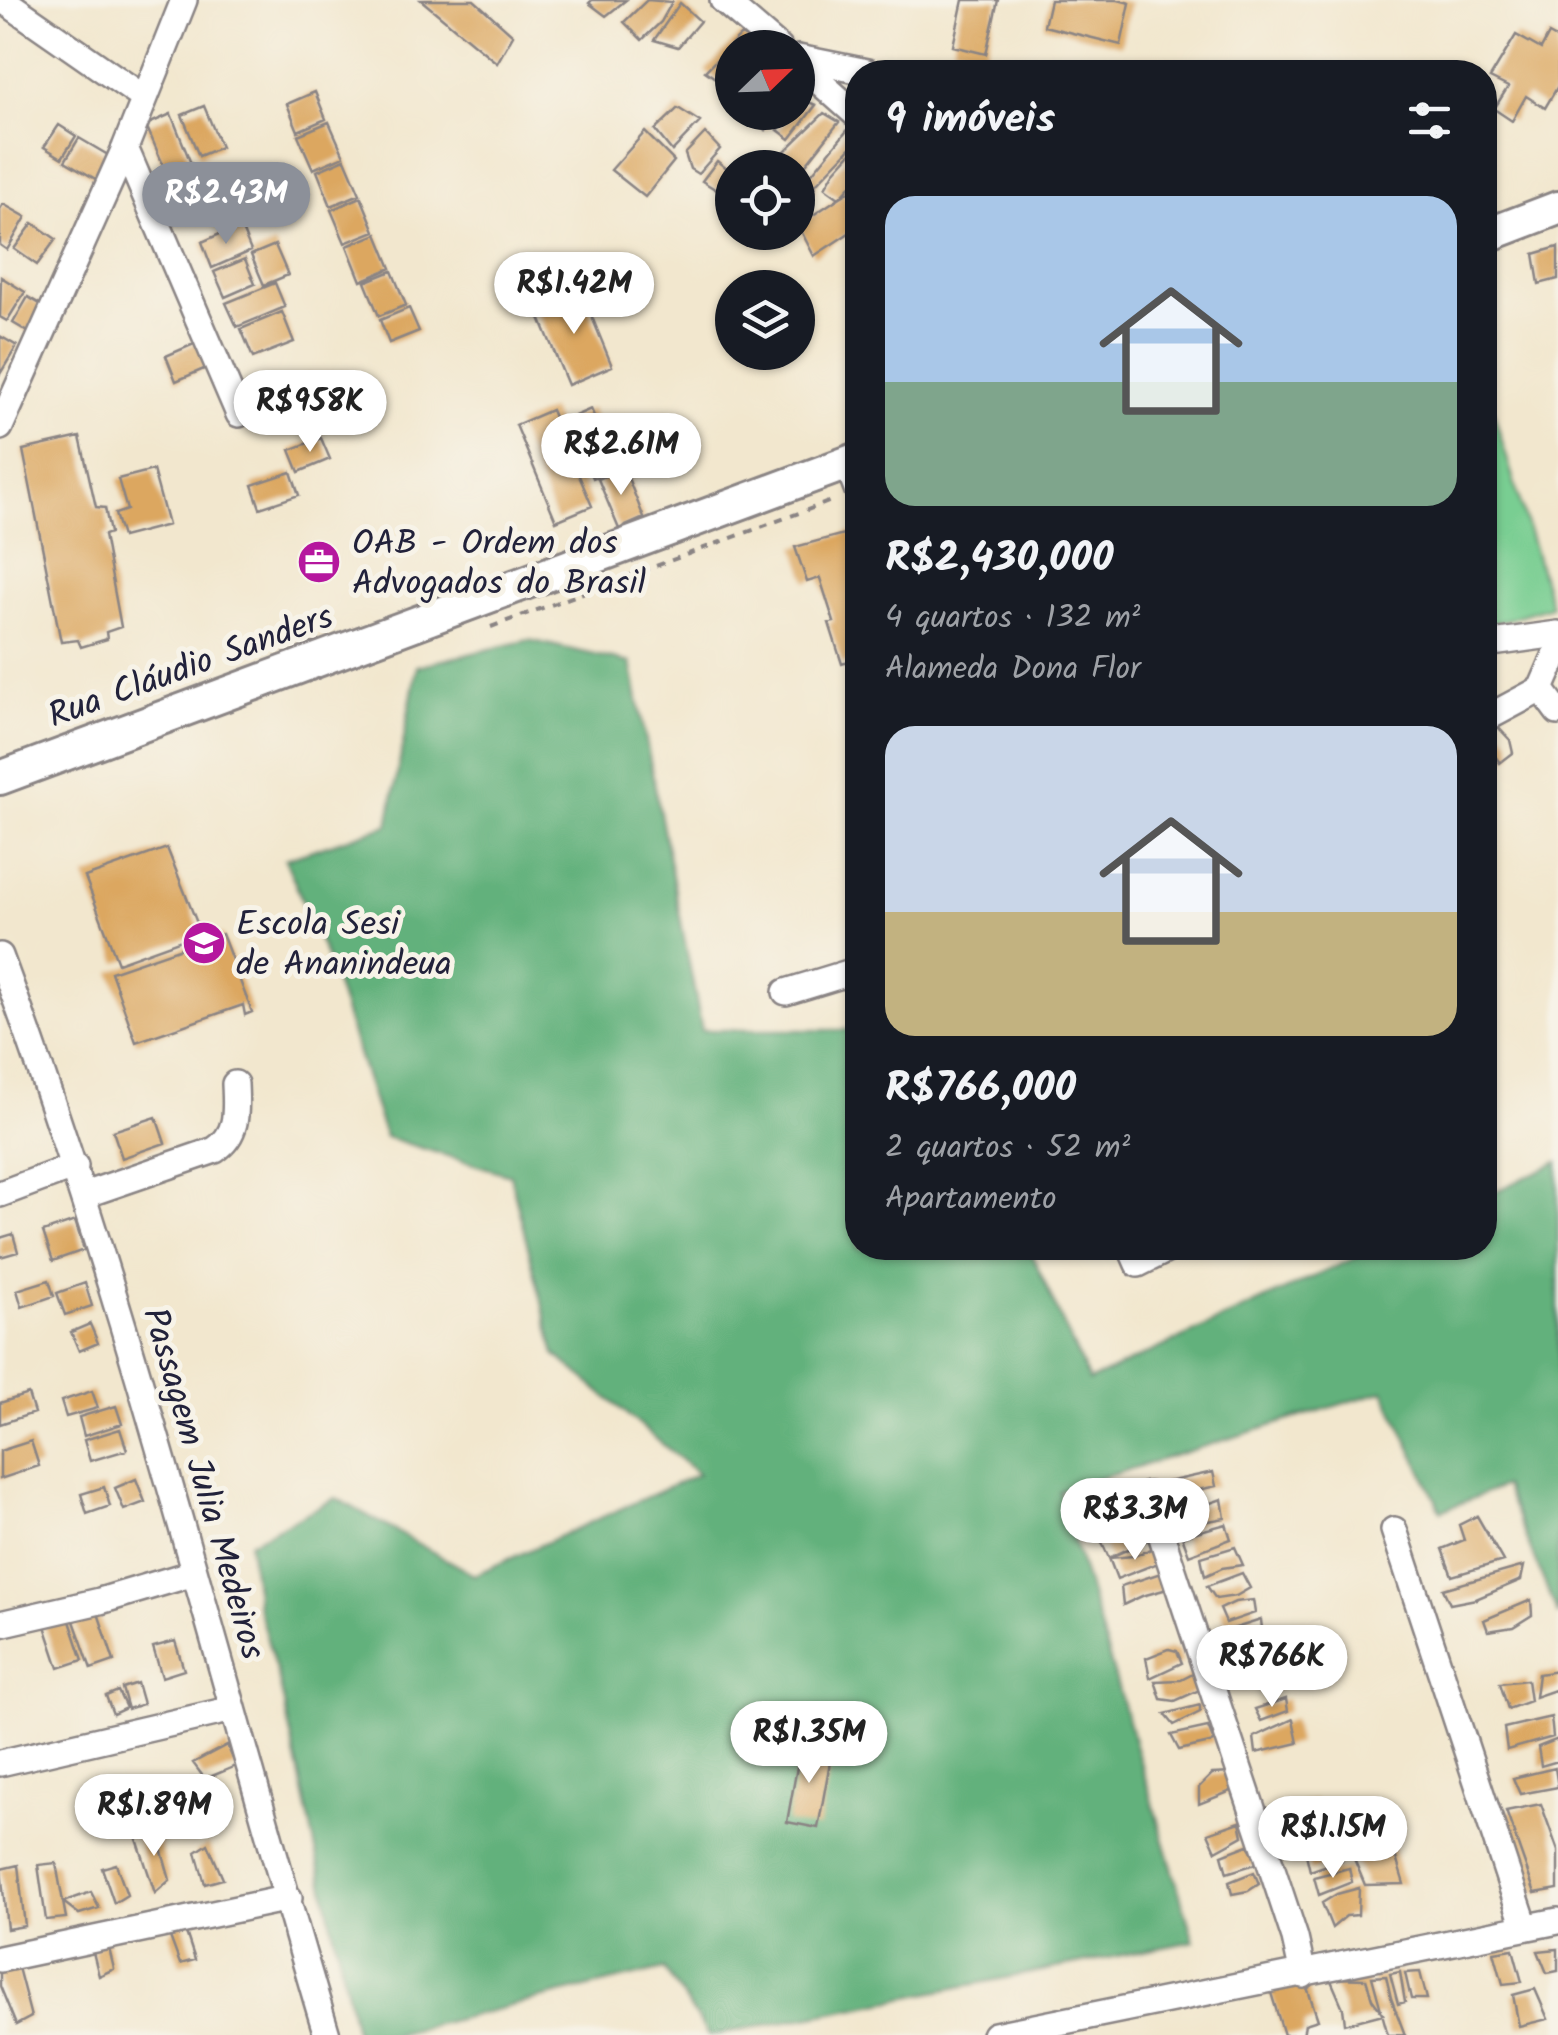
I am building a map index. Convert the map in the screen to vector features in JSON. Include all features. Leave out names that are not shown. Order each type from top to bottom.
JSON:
[{"type":"main road","points":[[1497,231],[1558,208]]},
{"type":"main road","name":"Rua Cláudio Sanders","points":[[0,778],[845,474]]},
{"type":"street","points":[[2,0],[144,98]]},
{"type":"street","points":[[0,427],[125,148],[184,0]]},
{"type":"street","points":[[723,0],[759,30]]},
{"type":"street","points":[[815,63],[845,68]]},
{"type":"street","points":[[815,76],[845,104]]},
{"type":"street","points":[[125,148],[239,414]]},
{"type":"street","points":[[1497,642],[1558,634]]},
{"type":"street","points":[[1497,713],[1541,689],[1558,650]]},
{"type":"street","points":[[1541,689],[1558,712]]},
{"type":"street","name":"Passagem Julia Medeiros","points":[[0,956],[75,1166],[151,1416],[327,2035]]},
{"type":"street","points":[[786,992],[845,974]]},
{"type":"street","points":[[84,1195],[215,1150],[227,1142],[237,1118],[235,1084]]},
{"type":"street","points":[[0,1194],[75,1166]]},
{"type":"street","points":[[1148,1495],[1303,1975]]},
{"type":"street","points":[[1394,1530],[1525,1927]]},
{"type":"street","points":[[0,1624],[194,1573]]},
{"type":"street","points":[[0,1763],[233,1709]]},
{"type":"street","points":[[0,1959],[289,1898]]},
{"type":"street","points":[[995,2035],[1558,1921]]},
{"type":"green space","points":[[1497,425],[1551,606],[1497,622]]},
{"type":"green space","points":[[529,640],[631,663],[702,1030],[845,1030],[845,1260],[1034,1260],[1089,1381],[1350,1260],[1497,1260],[1497,1190],[1558,1162],[1558,1615],[1504,1486],[1441,1511],[1384,1391],[1059,1491],[1194,1941],[715,2035],[708,2035],[664,1969],[391,2035],[356,2035],[280,1685],[257,1604],[249,1543],[336,1498],[474,1575],[698,1474],[555,1354],[510,1175],[385,1137],[329,964],[285,859],[388,825],[417,666]]},
{"type":"building","points":[[421,0],[474,0],[513,35],[497,63]]},
{"type":"building","points":[[626,0],[606,16],[589,3]]},
{"type":"building","points":[[647,0],[672,2],[661,22],[642,40],[624,22]]},
{"type":"building","points":[[963,0],[998,0],[986,54],[953,46]]},
{"type":"building","points":[[1050,0],[1130,3],[1121,45],[1044,26]]},
{"type":"building","points":[[680,3],[700,21],[678,47],[654,40]]},
{"type":"building","points":[[1549,34],[1558,39],[1558,86],[1545,108],[1526,96],[1512,121],[1497,111],[1508,87],[1497,82],[1497,66],[1516,35],[1541,49]]},
{"type":"building","points":[[715,61],[715,78],[705,71]]},
{"type":"building","points":[[315,92],[326,119],[298,131],[287,104]]},
{"type":"building","points":[[204,106],[221,147],[199,156],[182,115]]},
{"type":"building","points":[[678,108],[700,122],[672,151],[655,130]]},
{"type":"building","points":[[824,113],[839,122],[815,153],[786,150],[807,130],[815,130],[815,122]]},
{"type":"building","points":[[171,114],[192,166],[168,176],[146,125]]},
{"type":"building","points":[[329,122],[344,156],[313,169],[298,135]]},
{"type":"building","points":[[59,125],[76,136],[62,158],[44,147]]},
{"type":"building","points":[[778,130],[797,130],[790,139]]},
{"type":"building","points":[[645,132],[674,161],[645,197],[611,170]]},
{"type":"building","points":[[705,133],[720,149],[715,150],[698,174],[690,169],[685,154]]},
{"type":"building","points":[[845,133],[845,154],[815,188],[815,170]]},
{"type":"building","points":[[79,138],[113,158],[99,181],[65,161]]},
{"type":"building","points":[[345,159],[360,194],[331,206],[317,171]]},
{"type":"building","points":[[845,160],[845,192],[839,198],[825,188]]},
{"type":"building","points":[[715,164],[715,189],[702,181]]},
{"type":"building","points":[[200,177],[209,201],[180,212],[171,190]]},
{"type":"building","points":[[845,194],[845,236],[814,256],[811,250],[815,250],[815,214]]},
{"type":"building","points":[[361,197],[375,231],[345,243],[331,210]]},
{"type":"building","points":[[3,204],[26,217],[7,250],[0,245]]},
{"type":"building","points":[[33,223],[56,239],[37,265],[14,249]]},
{"type":"building","points":[[240,225],[251,251],[212,268],[202,242]]},
{"type":"building","points":[[377,234],[391,268],[361,281],[347,246]]},
{"type":"building","points":[[275,245],[288,275],[264,285],[251,255]]},
{"type":"building","points":[[1558,247],[1558,279],[1539,284],[1534,254]]},
{"type":"building","points":[[245,259],[255,284],[225,297],[214,272]]},
{"type":"building","points":[[545,260],[558,292],[536,302],[522,270]]},
{"type":"building","points":[[392,271],[406,305],[379,316],[365,282]]},
{"type":"building","points":[[1,277],[25,292],[7,321],[0,317]]},
{"type":"building","points":[[275,283],[285,307],[237,327],[226,303]]},
{"type":"building","points":[[581,290],[612,366],[568,385],[536,308]]},
{"type":"building","points":[[28,297],[45,307],[30,333],[13,323]]},
{"type":"building","points":[[409,308],[419,331],[389,343],[380,320]]},
{"type":"building","points":[[282,312],[294,342],[253,358],[241,329]]},
{"type":"building","points":[[0,336],[17,346],[0,374]]},
{"type":"building","points":[[201,341],[211,366],[176,381],[166,356]]},
{"type":"building","points":[[310,374],[326,411],[305,420],[289,382]]},
{"type":"building","points":[[286,382],[296,413],[269,422],[259,391]]},
{"type":"building","points":[[591,409],[616,469],[593,478],[568,419]]},
{"type":"building","points":[[551,410],[592,506],[556,521],[516,425]]},
{"type":"building","points":[[80,437],[96,507],[105,508],[110,533],[104,535],[121,627],[106,632],[107,639],[81,647],[78,640],[61,642],[23,450]]},
{"type":"building","points":[[321,438],[330,459],[299,472],[290,450]]},
{"type":"building","points":[[624,468],[644,518],[619,529],[598,479]]},
{"type":"building","points":[[153,470],[168,525],[122,537],[115,514],[127,510],[118,479]]},
{"type":"building","points":[[291,472],[299,495],[260,508],[252,485]]},
{"type":"building","points":[[845,534],[845,663],[842,664],[829,623],[834,622],[820,578],[807,582],[795,547]]},
{"type":"building","points":[[1497,726],[1510,740],[1513,753],[1500,763]]},
{"type":"building","points":[[167,848],[201,933],[118,963],[85,877]]},
{"type":"building","points":[[222,934],[252,1012],[245,1015],[243,1005],[136,1042],[111,972]]},
{"type":"building","points":[[156,1117],[165,1143],[122,1158],[113,1131]]},
{"type":"building","points":[[75,1221],[84,1250],[53,1261],[43,1232]]},
{"type":"building","points":[[13,1234],[18,1252],[0,1257],[0,1238]]},
{"type":"building","points":[[49,1280],[54,1296],[22,1307],[17,1290]]},
{"type":"building","points":[[85,1283],[92,1306],[65,1315],[57,1293]]},
{"type":"building","points":[[90,1324],[98,1343],[79,1351],[71,1332]]},
{"type":"building","points":[[92,1391],[98,1408],[66,1417],[61,1401]]},
{"type":"building","points":[[28,1394],[34,1413],[0,1424],[0,1403]]},
{"type":"building","points":[[116,1406],[122,1424],[84,1436],[79,1417]]},
{"type":"building","points":[[120,1429],[127,1450],[90,1461],[84,1440]]},
{"type":"building","points":[[31,1441],[39,1466],[0,1479],[0,1451]]},
{"type":"building","points":[[1213,1472],[1216,1486],[1194,1491],[1171,1508],[1163,1483]]},
{"type":"building","points":[[136,1479],[145,1502],[124,1510],[115,1488]]},
{"type":"building","points":[[104,1487],[110,1506],[87,1514],[81,1494]]},
{"type":"building","points":[[1222,1499],[1225,1518],[1203,1522],[1186,1531],[1171,1508],[1181,1513]]},
{"type":"building","points":[[1477,1516],[1503,1561],[1452,1576],[1442,1549],[1464,1540],[1459,1525]]},
{"type":"building","points":[[1148,1519],[1152,1538],[1109,1558],[1100,1538],[1126,1531]]},
{"type":"building","points":[[1226,1524],[1231,1539],[1189,1555],[1182,1536]]},
{"type":"building","points":[[1156,1547],[1163,1561],[1117,1579],[1109,1558],[1134,1556]]},
{"type":"building","points":[[1235,1547],[1243,1565],[1205,1576],[1201,1557]]},
{"type":"building","points":[[1524,1566],[1521,1580],[1476,1599],[1450,1604],[1443,1589]]},
{"type":"building","points":[[1170,1570],[1171,1588],[1123,1605],[1121,1586]]},
{"type":"building","points":[[1242,1573],[1250,1588],[1236,1596],[1216,1599],[1207,1586]]},
{"type":"building","points":[[1253,1600],[1255,1613],[1226,1623],[1220,1609]]},
{"type":"building","points":[[1531,1600],[1532,1615],[1513,1627],[1488,1631],[1484,1620]]},
{"type":"building","points":[[98,1613],[114,1661],[91,1669],[74,1621]]},
{"type":"building","points":[[69,1618],[83,1660],[59,1668],[45,1626]]},
{"type":"building","points":[[1261,1620],[1263,1637],[1237,1650],[1226,1631]]},
{"type":"building","points":[[175,1641],[184,1670],[162,1677],[153,1647]]},
{"type":"building","points":[[1273,1647],[1277,1662],[1246,1670],[1238,1658]]},
{"type":"building","points":[[1169,1649],[1177,1651],[1182,1663],[1150,1678],[1146,1658]]},
{"type":"building","points":[[1558,1671],[1558,1689],[1535,1697],[1538,1674]]},
{"type":"building","points":[[1195,1673],[1204,1688],[1175,1701],[1161,1699],[1155,1681],[1181,1680]]},
{"type":"building","points":[[1527,1680],[1530,1701],[1508,1709],[1500,1683]]},
{"type":"building","points":[[137,1683],[143,1704],[128,1709],[122,1688]]},
{"type":"building","points":[[118,1691],[126,1708],[113,1714],[106,1696]]},
{"type":"building","points":[[1286,1699],[1288,1711],[1261,1721],[1255,1709]]},
{"type":"building","points":[[1200,1705],[1200,1712],[1174,1725],[1165,1714]]},
{"type":"building","points":[[1551,1717],[1553,1737],[1507,1750],[1504,1728]]},
{"type":"building","points":[[1293,1719],[1298,1743],[1256,1753],[1254,1737]]},
{"type":"building","points":[[1208,1727],[1214,1742],[1179,1750],[1171,1735]]},
{"type":"building","points":[[1558,1739],[1558,1761],[1541,1766],[1538,1747]]},
{"type":"building","points":[[227,1745],[236,1766],[205,1779],[193,1763]]},
{"type":"building","points":[[801,1745],[832,1751],[818,1828],[787,1822]]},
{"type":"building","points":[[1555,1768],[1558,1787],[1520,1794],[1513,1778]]},
{"type":"building","points":[[1232,1773],[1234,1790],[1199,1804],[1199,1787],[1212,1774]]},
{"type":"building","points":[[1315,1800],[1318,1810],[1309,1810],[1287,1824],[1284,1808]]},
{"type":"building","points":[[1541,1804],[1558,1851],[1558,1889],[1535,1893],[1506,1811]]},
{"type":"building","points":[[181,1808],[187,1818],[164,1824],[159,1813]]},
{"type":"building","points":[[1315,1820],[1336,1823],[1336,1835],[1300,1851],[1293,1837]]},
{"type":"building","points":[[1240,1822],[1243,1836],[1216,1851],[1208,1833]]},
{"type":"building","points":[[1385,1822],[1404,1884],[1365,1885],[1341,1828]]},
{"type":"building","points":[[156,1830],[170,1880],[155,1893],[136,1836]]},
{"type":"building","points":[[1341,1838],[1342,1860],[1310,1871],[1306,1854]]},
{"type":"building","points":[[208,1844],[223,1879],[205,1884],[196,1852]]},
{"type":"building","points":[[1248,1845],[1259,1863],[1227,1873],[1222,1855]]},
{"type":"building","points":[[56,1863],[66,1918],[46,1920],[38,1865]]},
{"type":"building","points":[[116,1864],[127,1895],[114,1903],[102,1868]]},
{"type":"building","points":[[18,1865],[25,1926],[7,1929],[1,1869]]},
{"type":"building","points":[[1349,1868],[1352,1882],[1319,1895],[1314,1877]]},
{"type":"building","points":[[1254,1872],[1259,1884],[1232,1894],[1229,1882]]},
{"type":"building","points":[[1359,1888],[1358,1915],[1346,1916],[1332,1928],[1322,1903]]},
{"type":"building","points":[[91,1892],[99,1908],[79,1914],[63,1902]]},
{"type":"building","points":[[182,1920],[195,1960],[180,1964],[169,1934]]},
{"type":"building","points":[[106,1936],[114,1969],[99,1976],[93,1952]]},
{"type":"building","points":[[1513,1949],[1522,1982],[1503,1984],[1494,1952]]},
{"type":"building","points":[[1558,1949],[1558,1971],[1547,1973],[1538,1951]]},
{"type":"building","points":[[15,1956],[31,2017],[16,2025],[0,1986],[0,1970]]},
{"type":"building","points":[[1400,1972],[1405,2002],[1398,2004],[1390,1974]]},
{"type":"building","points":[[1420,1972],[1427,1999],[1411,1999],[1405,1973]]},
{"type":"building","points":[[1303,1975],[1318,2020],[1305,2024],[1303,2035],[1284,2035],[1269,1986]]},
{"type":"building","points":[[1386,1976],[1405,2035],[1388,2035],[1372,1977]]},
{"type":"building","points":[[1330,1978],[1366,1979],[1372,1999],[1383,2014],[1345,2024],[1343,2008]]},
{"type":"building","points":[[1535,1989],[1548,2019],[1519,2026],[1513,1995]]},
{"type":"place","name":"OAB - Ordem dos Advogados do Brasil","points":[[319,562]]},
{"type":"place","name":"Escola Sesi de Ananindeua","points":[[204,943]]}]
